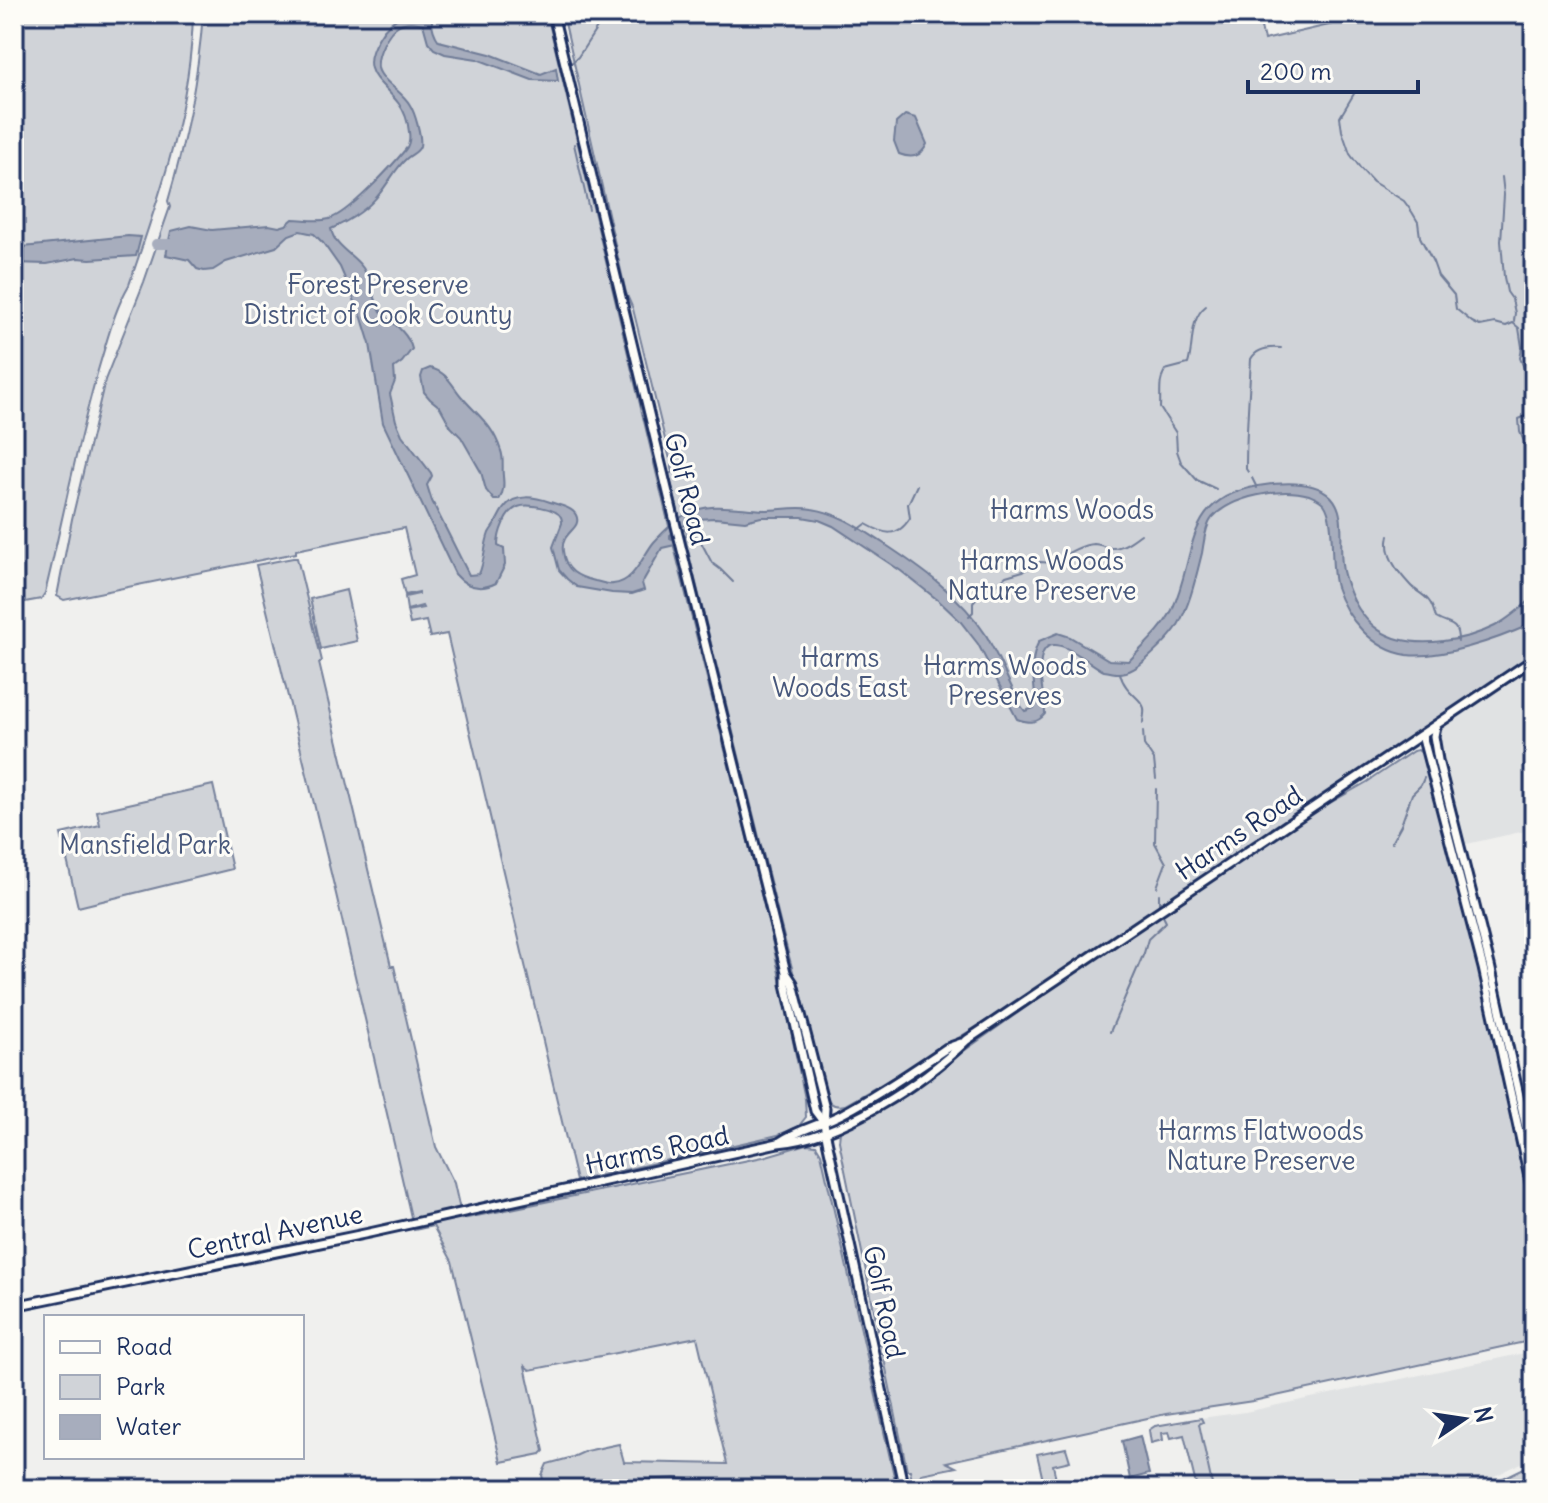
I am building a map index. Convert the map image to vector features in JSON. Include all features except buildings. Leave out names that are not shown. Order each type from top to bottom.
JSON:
[{"type":"main road","name":"Golf Road","points":[[553,14],[786,972],[786,984],[815,1111],[825,1127],[904,1489]]},
{"type":"main road","name":"Harms Road","points":[[544,1195],[793,1142],[825,1127],[947,1048],[967,1040],[1534,659]]},
{"type":"main road","points":[[1436,726],[1434,736],[1438,760],[1493,980],[1534,1163]]},
{"type":"main road","points":[[1422,735],[1438,760]]},
{"type":"main road","points":[[1422,735],[1483,968],[1534,1200]]},
{"type":"main road","name":"Central Avenue","points":[[14,1306],[544,1195]]},
{"type":"shaded area","points":[[1534,665],[1534,829],[1462,845],[1435,735],[1439,729]]},
{"type":"shaded area","points":[[1534,1351],[1534,1457],[1468,1489],[1213,1489],[1199,1423],[1201,1418],[1245,1412]]},
{"type":"green space","points":[[14,14],[193,14],[186,83],[172,152],[93,389],[45,593],[41,599],[14,604]]},
{"type":"green space","name":"Forest Preserve District of Cook County","points":[[203,14],[547,14],[674,547],[769,925],[805,1099],[806,1117],[798,1127],[778,1135],[576,1181],[447,634],[430,637],[426,621],[410,624],[407,611],[423,608],[407,610],[405,597],[419,592],[405,595],[401,579],[415,575],[404,528],[64,600],[57,596],[105,380],[170,207],[168,201],[186,132]]},
{"type":"green space","name":"Harms Woods Preserves","points":[[563,14],[1258,14],[1264,40],[1355,19],[1357,25],[1412,14],[1524,14],[1534,61],[1534,655],[1021,999],[845,1105],[832,1104],[825,1093],[781,926],[669,474],[673,472],[633,309],[626,293]]},
{"type":"green space","points":[[297,558],[322,661],[319,663],[436,1147],[454,1183],[462,1219],[763,1157],[807,1144],[816,1145],[821,1153],[897,1489],[832,1489],[675,1478],[575,1484],[563,1482],[550,1489],[544,1485],[542,1475],[547,1464],[619,1444],[624,1462],[727,1464],[697,1337],[530,1370],[525,1366],[544,1451],[501,1462],[452,1261],[433,1226],[414,1230],[256,565]]},
{"type":"green space","points":[[346,590],[357,641],[321,649],[310,599]]},
{"type":"green space","name":"Harms Flatwoods Nature Preserve","points":[[1418,750],[1424,755],[1429,770],[1490,1016],[1534,1214],[1534,1340],[1253,1401],[1166,1414],[946,1462],[956,1467],[921,1474],[922,1488],[914,1489],[910,1470],[907,1470],[839,1141],[840,1132],[906,1092],[1088,963],[1307,816]]},
{"type":"green space","name":"Mansfield Park","points":[[213,785],[232,869],[78,907],[61,834],[100,825],[97,811]]},
{"type":"green space","points":[[1201,1418],[1203,1422],[1199,1424],[1213,1489],[1197,1489],[1184,1435],[1171,1438],[1169,1432],[1162,1433],[1163,1440],[1151,1443],[1149,1430],[1155,1426]]},
{"type":"green space","points":[[1066,1448],[1070,1461],[1053,1465],[1058,1489],[1045,1489],[1037,1454]]},
{"type":"green space","points":[[1534,1463],[1534,1489],[1481,1489]]},
{"type":"water","points":[[407,14],[432,14],[433,28],[439,41],[490,54],[541,74],[556,68],[558,81],[532,80],[477,59],[445,54],[428,42],[423,24],[411,22],[399,25],[384,44],[378,68],[410,105],[418,125],[420,146],[402,163],[370,204],[331,229],[340,246],[363,268],[381,311],[401,330],[412,349],[394,368],[395,381],[390,394],[396,421],[402,435],[431,473],[427,485],[432,501],[469,575],[479,574],[489,533],[502,510],[520,498],[544,500],[574,512],[576,524],[563,545],[566,564],[583,577],[611,584],[627,579],[661,534],[695,510],[724,507],[822,511],[866,532],[912,562],[952,595],[986,635],[1025,711],[1034,708],[1033,659],[1039,641],[1058,633],[1109,660],[1129,661],[1158,631],[1172,610],[1196,532],[1216,503],[1233,493],[1258,486],[1292,483],[1322,490],[1339,509],[1344,575],[1358,608],[1379,630],[1407,641],[1456,639],[1495,626],[1534,597],[1529,625],[1486,642],[1436,654],[1407,655],[1383,647],[1354,621],[1336,587],[1330,521],[1324,504],[1309,495],[1285,492],[1244,499],[1212,518],[1182,618],[1167,640],[1137,667],[1121,673],[1104,671],[1069,649],[1051,645],[1045,650],[1040,667],[1045,714],[1032,722],[1017,719],[978,644],[939,601],[901,571],[819,520],[802,517],[761,517],[745,521],[697,519],[670,535],[672,539],[685,529],[690,530],[675,545],[662,548],[642,583],[644,590],[632,594],[577,587],[567,579],[559,570],[553,547],[562,523],[561,517],[548,509],[522,506],[509,514],[501,530],[498,546],[504,549],[505,565],[496,583],[485,587],[469,585],[455,574],[383,423],[370,344],[362,318],[340,267],[323,243],[314,234],[300,231],[289,235],[276,247],[204,271],[197,269],[189,260],[166,255],[171,231],[191,226],[212,230],[269,225],[279,227],[293,219],[329,219],[369,189],[405,150],[409,141],[403,110],[374,75],[370,59],[384,29]]},
{"type":"water","points":[[905,115],[916,118],[927,144],[916,156],[899,154],[894,141],[896,123]]},
{"type":"water","points":[[141,237],[136,256],[78,258],[47,264],[14,263],[14,248]]},
{"type":"water","points":[[430,368],[448,379],[494,434],[502,457],[503,485],[499,500],[494,500],[486,490],[481,472],[461,437],[451,427],[440,407],[424,392],[421,377],[423,371]]},
{"type":"water","points":[[1140,1436],[1149,1474],[1130,1479],[1122,1441]]},
{"type":"waterway","points":[[570,64],[578,57],[606,14]]},
{"type":"waterway","points":[[1355,92],[1340,117],[1350,154],[1373,182],[1404,201],[1412,212],[1438,276],[1454,295],[1456,309],[1480,326],[1513,323],[1519,328],[1520,358],[1530,383],[1528,415],[1519,419],[1520,432],[1534,464]]},
{"type":"waterway","points":[[574,144],[589,210]]},
{"type":"waterway","points":[[1502,177],[1501,241],[1504,277],[1512,299],[1514,321]]},
{"type":"waterway","points":[[156,244],[181,244]]},
{"type":"waterway","points":[[1206,306],[1194,325],[1188,364],[1165,370],[1160,408],[1176,433],[1181,462],[1197,480],[1216,489]]},
{"type":"waterway","points":[[1248,472],[1246,455],[1251,359],[1260,350],[1281,348]]},
{"type":"waterway","points":[[1252,478],[1257,488]]},
{"type":"waterway","points":[[858,530],[866,524],[890,533],[900,529],[910,518],[908,504],[917,485]]},
{"type":"waterway","points":[[690,531],[701,542],[712,563],[733,582]]},
{"type":"waterway","points":[[969,616],[973,612],[973,602],[979,595],[1006,576],[1040,562],[1053,563],[1088,545],[1120,547],[1141,534]]},
{"type":"waterway","points":[[1389,535],[1388,549],[1396,568],[1412,587],[1425,596],[1436,618],[1454,627],[1458,641]]},
{"type":"waterway","points":[[1120,673],[1125,685],[1143,704],[1143,723]]},
{"type":"waterway","points":[[1143,731],[1144,745],[1154,760],[1156,779]]},
{"type":"waterway","points":[[1391,843],[1412,794],[1424,778]]},
{"type":"waterway","points":[[1156,789],[1155,843],[1166,863],[1157,887]]},
{"type":"waterway","points":[[1159,894],[1159,905]]},
{"type":"waterway","points":[[1110,1032],[1148,939],[1166,922],[1163,916]]},
{"type":"park label","name":"Harms Woods","points":[[1072,510]]},
{"type":"park label","name":"Harms Woods Nature Preserve","points":[[1042,576]]},
{"type":"park label","name":"Harms Woods East","points":[[840,673]]}]
